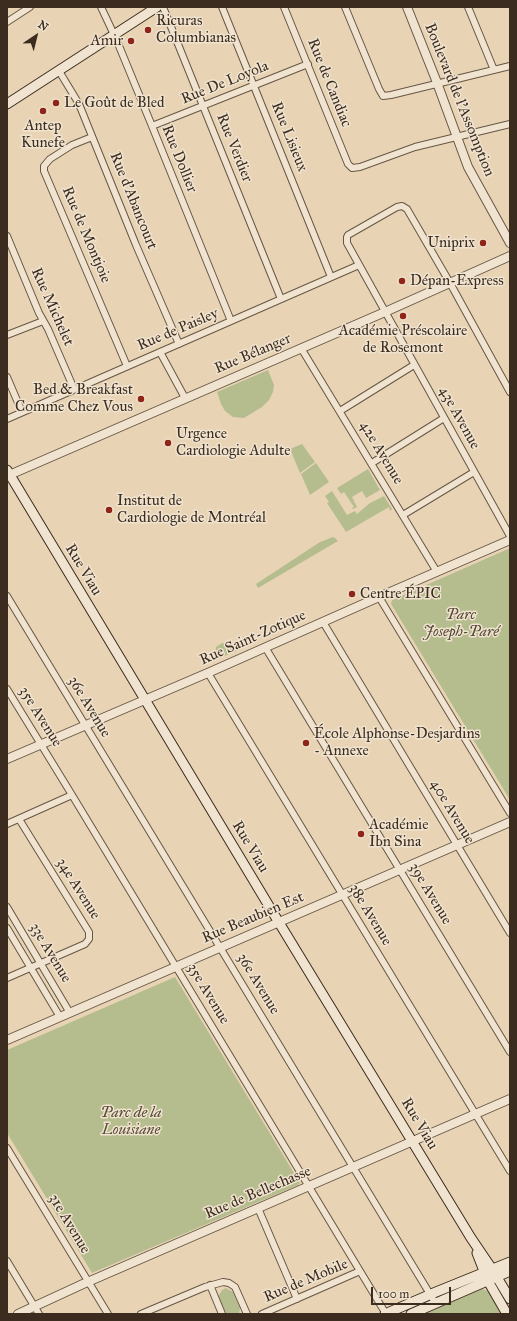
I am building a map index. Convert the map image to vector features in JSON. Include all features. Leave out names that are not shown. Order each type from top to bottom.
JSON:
[{"type":"main road","points":[[7,104],[157,7]]},
{"type":"main road","name":"Rue Viau","points":[[8,474],[471,1238],[490,1275],[507,1314]]},
{"type":"main road","points":[[411,1314],[436,1304],[490,1275],[510,1262]]},
{"type":"main road","points":[[386,1314],[430,1294],[490,1275],[510,1271]]},
{"type":"main road","name":"Rue Viau","points":[[490,1275],[510,1300]]},
{"type":"street","points":[[7,22],[30,7]]},
{"type":"street","name":"Rue Dollier","points":[[101,7],[152,126],[231,321]]},
{"type":"street","name":"Rue Verdier","points":[[163,7],[281,299]]},
{"type":"street","name":"Rue Lisieux","points":[[222,7],[332,277]]},
{"type":"street","name":"Rue de Candiac","points":[[284,7],[348,164],[352,168],[360,167],[415,147],[456,136]]},
{"type":"street","points":[[345,7],[378,89],[383,96],[510,66]]},
{"type":"street","name":"Boulevard de l'Assomption","points":[[407,7],[438,84],[470,172],[510,243]]},
{"type":"street","points":[[468,7],[494,70]]},
{"type":"street","name":"Rue De Loyola","points":[[152,126],[308,64]]},
{"type":"street","name":"Rue d'Abancourt","points":[[58,71],[78,101],[136,246],[178,344]]},
{"type":"street","points":[[456,136],[510,124]]},
{"type":"street","name":"Rue de Montjoie","points":[[92,137],[72,145],[50,159],[44,166],[44,171],[128,366]]},
{"type":"street","name":"43e Avenue","points":[[450,283],[408,210],[404,207],[397,207],[346,237],[347,243],[359,265],[510,536]]},
{"type":"street","name":"Rue Michelet","points":[[7,236],[74,389]]},
{"type":"street","name":"Rue Bélanger","points":[[8,474],[385,312],[510,256]]},
{"type":"street","name":"Rue de Paisley","points":[[7,419],[359,265]]},
{"type":"street","points":[[450,283],[510,392]]},
{"type":"street","points":[[7,335],[43,321]]},
{"type":"street","name":"42e Avenue","points":[[302,348],[437,572]]},
{"type":"street","points":[[160,352],[185,398]]},
{"type":"street","points":[[340,411],[414,365]]},
{"type":"street","points":[[7,377],[22,412]]},
{"type":"street","points":[[372,463],[444,418]]},
{"type":"street","points":[[403,515],[474,472]]},
{"type":"street","name":"Rue Saint-Zotique","points":[[7,759],[208,673],[510,540]]},
{"type":"street","name":"36e Avenue","points":[[7,596],[436,1304]]},
{"type":"street","points":[[379,597],[510,812]]},
{"type":"street","name":"40e Avenue","points":[[323,622],[510,932]]},
{"type":"street","name":"39e Avenue","points":[[265,647],[510,1052]]},
{"type":"street","name":"38e Avenue","points":[[208,673],[510,1171]]},
{"type":"street","name":"35e Avenue","points":[[8,692],[42,744],[386,1314]]},
{"type":"street","points":[[7,824],[72,795]]},
{"type":"street","name":"34e Avenue","points":[[7,978],[86,944],[89,939],[89,932],[19,819]]},
{"type":"street","name":"Rue Beaubien Est","points":[[7,1040],[510,822]]},
{"type":"street","name":"33e Avenue","points":[[7,907],[70,1012]]},
{"type":"street","name":"33e Avenue","points":[[7,928],[60,1017]]},
{"type":"street","name":"Rue de Bellechasse","points":[[18,1314],[37,1310],[88,1282],[510,1099]]},
{"type":"street","name":"31e Avenue","points":[[7,1148],[108,1314]]},
{"type":"street","points":[[258,1208],[297,1299]]},
{"type":"street","points":[[7,1261],[37,1310]]},
{"type":"street","name":"Rue de Mobile","points":[[262,1314],[360,1271]]},
{"type":"street","points":[[141,1314],[210,1285],[223,1282],[229,1283],[235,1287],[247,1314]]},
{"type":"street","points":[[210,1285],[222,1314]]},
{"type":"green space","points":[[268,370],[274,385],[273,392],[269,400],[262,407],[244,418],[233,417],[225,411],[217,392]]},
{"type":"green space","points":[[302,444],[315,462],[300,473],[290,449]]},
{"type":"green space","points":[[316,463],[329,482],[310,495],[301,474]]},
{"type":"green space","points":[[368,469],[380,490],[366,498],[362,491],[352,497],[357,507],[353,509],[352,508],[354,507],[344,492],[341,494],[337,488]]},
{"type":"green space","points":[[332,491],[347,515],[355,511],[357,514],[370,503],[384,496],[392,509],[390,511],[389,507],[346,532],[327,503],[329,502],[325,496]]},
{"type":"green space","points":[[333,537],[338,541],[258,588],[256,584],[320,542]]},
{"type":"green space","name":"Parc Joseph-Paré","points":[[510,549],[510,800],[391,604],[392,600]]},
{"type":"green space","points":[[222,643],[241,649],[215,660],[216,647]]},
{"type":"green space","name":"Parc de la Louisiane","points":[[175,977],[300,1183],[92,1273],[7,1133],[7,1050]]},
{"type":"green space","points":[[226,1288],[233,1292],[240,1308],[239,1314],[226,1313],[218,1297],[222,1290]]},
{"type":"green space","points":[[482,1289],[488,1291],[501,1314],[422,1314]]},
{"type":"place","name":"Ricuras Columbianas","points":[[148,30]]},
{"type":"place","name":"Amir","points":[[131,41]]},
{"type":"place","name":"Le Goût de Bled","points":[[56,103]]},
{"type":"place","name":"Antep Kunefe","points":[[43,111]]},
{"type":"place","name":"Uniprix","points":[[483,243]]},
{"type":"place","name":"Dépan-Express","points":[[402,281]]},
{"type":"place","name":"Académie Préscolaire de Rosemont","points":[[403,316]]},
{"type":"place","name":"Bed & Breakfast Comme Chez Vous","points":[[141,399]]},
{"type":"place","name":"Urgence Cardiologie Adulte","points":[[168,443]]},
{"type":"place","name":"Institut de Cardiologie de Montréal","points":[[109,510]]},
{"type":"place","name":"Centre ÉPIC","points":[[352,594]]},
{"type":"place","name":"École Alphonse-Desjardins - Annexe","points":[[306,743]]},
{"type":"place","name":"Académie Ibn Sina","points":[[361,834]]}]
